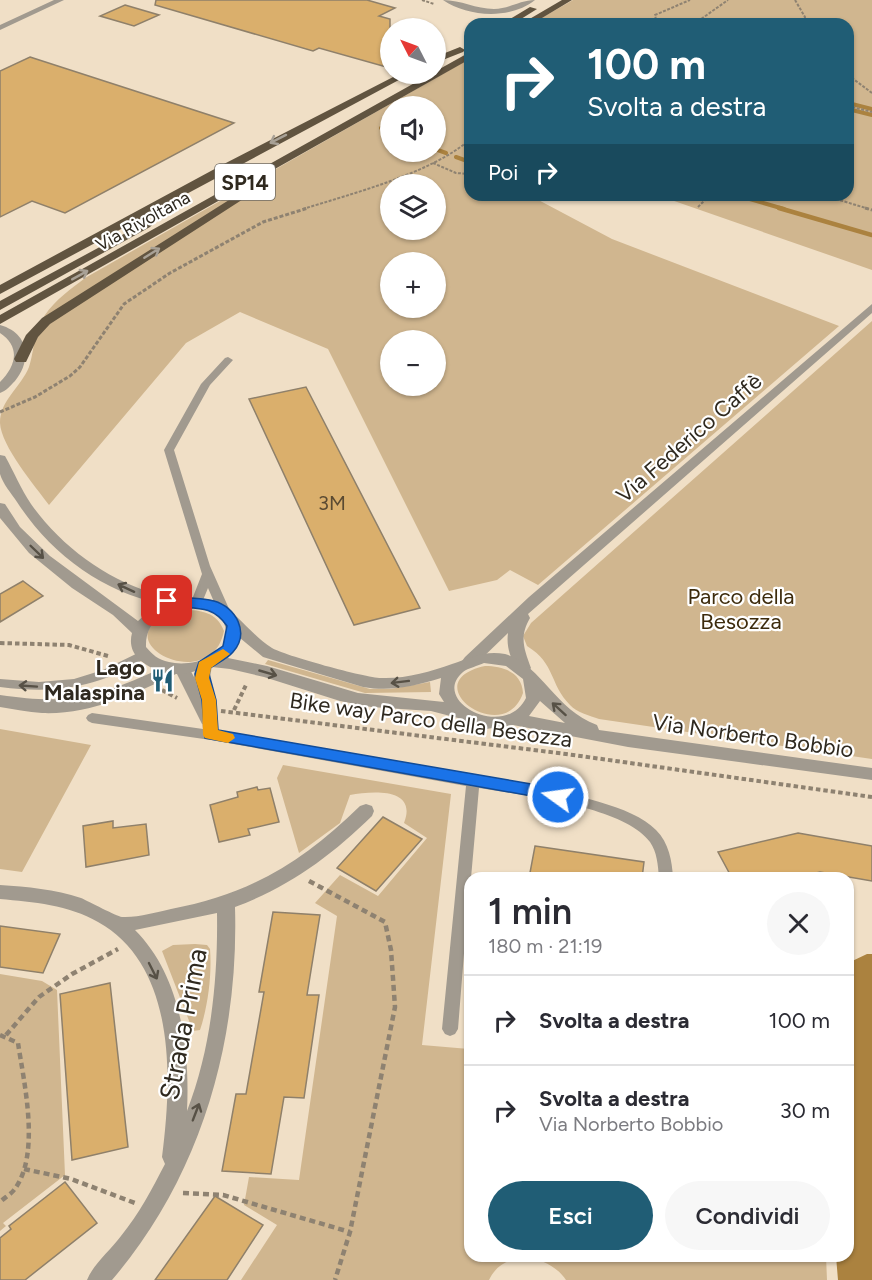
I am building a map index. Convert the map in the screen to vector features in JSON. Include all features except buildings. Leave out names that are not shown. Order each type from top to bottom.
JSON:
[{"type":"highway","points":[[517,18],[549,0]]},
{"type":"highway","points":[[536,18],[568,0]]},
{"type":"highway","points":[[446,58],[464,52]]},
{"type":"highway","name":"Via Rivoltana","points":[[0,320],[464,53]]},
{"type":"highway","name":"SP14","points":[[21,359],[32,335],[50,318],[318,148],[434,81],[464,53]]},
{"type":"highway","name":"SP14","points":[[0,290],[226,166],[386,84]]},
{"type":"highway","name":"Via Rivoltana","points":[[0,306],[399,84]]},
{"type":"street","points":[[0,21],[46,0]]},
{"type":"street","points":[[0,28],[60,0]]},
{"type":"street","points":[[447,0],[493,13],[513,10],[531,0]]},
{"type":"street","name":"Via Federico Caffè","points":[[534,600],[872,307]]},
{"type":"street","points":[[0,328],[17,341],[21,359],[15,375],[0,389]]},
{"type":"street","points":[[0,459],[16,490],[55,541],[84,565],[137,593],[224,611],[234,625],[268,653],[380,684],[403,683],[463,664],[498,658],[523,668]]},
{"type":"street","points":[[0,507],[16,531],[45,559],[78,586],[116,609],[131,621],[139,632]]},
{"type":"street","points":[[457,712],[445,694],[449,675],[534,600]]},
{"type":"street","name":"Via Norberto Bobbio","points":[[534,600],[514,632],[513,641],[523,668],[534,684],[574,722],[628,741]]},
{"type":"street","points":[[190,603],[150,617],[139,632],[137,640],[142,655],[150,662],[177,669],[207,717]]},
{"type":"street","name":"Via Norberto Bobbio","points":[[208,664],[228,650],[233,641],[234,625]]},
{"type":"street","points":[[207,717],[202,678],[208,664]]},
{"type":"street","name":"Via Norberto Bobbio","points":[[0,701],[43,707],[86,703],[177,669],[208,664],[240,665],[357,699],[435,704],[483,722],[511,719],[628,741],[872,774]]},
{"type":"street","points":[[511,719],[532,704],[535,694],[534,684]]},
{"type":"street","name":"Strada Prima","points":[[118,925],[175,918],[226,905],[292,875],[339,839],[366,811]]},
{"type":"street","name":"Strada Prima","points":[[0,892],[57,899],[86,908],[118,925],[143,952],[160,987],[170,1015],[177,1058],[178,1097],[160,1197]]},
{"type":"street","name":"Strada Prima","points":[[98,1280],[139,1233],[160,1197],[203,1094],[226,975],[229,936],[226,905]]},
{"type":"lane","points":[[224,611],[207,575],[169,450],[206,384],[228,360]]},
{"type":"lane","points":[[190,603],[207,575]]},
{"type":"lane","points":[[0,683],[54,687],[93,681],[124,667],[142,655]]},
{"type":"lane","points":[[92,718],[207,717],[472,782],[537,791],[629,820],[646,830],[658,842],[664,856],[665,872]]},
{"type":"lane","points":[[450,1029],[472,782]]},
{"type":"path","points":[[656,18],[658,12],[670,10],[690,0]]},
{"type":"path","points":[[702,18],[728,0]]},
{"type":"path","points":[[795,0],[805,18]]},
{"type":"path","points":[[854,80],[872,93]]},
{"type":"path","points":[[854,108],[872,112]]},
{"type":"path","points":[[0,412],[35,398],[70,376],[80,367],[124,304],[170,273],[262,222],[370,188],[453,154],[464,145]]},
{"type":"path","points":[[433,163],[456,173],[464,174]]},
{"type":"path","points":[[698,207],[704,201]]},
{"type":"path","points":[[842,201],[872,210]]},
{"type":"path","points":[[0,643],[90,647],[124,667]]},
{"type":"path","name":"Bike way Parco della Besozza","points":[[146,682],[189,704],[207,717],[872,797]]},
{"type":"path","points":[[292,875],[329,890],[385,922],[391,950],[395,1007],[350,1232],[335,1280]]},
{"type":"path","points":[[0,1202],[11,1196],[24,1169],[29,1140],[18,1043],[3,1035],[39,997],[72,974],[133,941]]},
{"type":"path","points":[[24,1169],[160,1197],[196,1191],[246,1199],[288,1215],[350,1232]]},
{"type":"green space","points":[[573,0],[872,0],[872,270],[674,201],[854,201],[854,18],[542,18]]},
{"type":"green space","points":[[464,62],[464,201],[540,201],[612,239],[839,326],[538,585],[510,570],[497,580],[449,591],[328,349],[240,312],[186,343],[49,505],[12,454],[0,423],[3,407],[29,367],[36,334],[49,310],[85,278],[380,110],[380,162],[446,162],[446,96],[404,96],[425,84],[446,84],[446,72]]},
{"type":"green space","name":"Parco della Besozza","points":[[872,321],[872,759],[599,719],[583,714],[573,707],[563,697],[543,660],[527,646],[523,636],[531,623]]},
{"type":"green space","points":[[183,610],[208,613],[217,620],[224,631],[214,651],[198,661],[180,661],[163,656],[151,646],[148,633],[157,621]]},
{"type":"green space","points":[[268,660],[370,689],[391,689],[430,682],[431,692],[365,693],[265,664]]},
{"type":"green space","points":[[485,666],[505,669],[519,680],[523,693],[513,709],[499,715],[483,713],[470,706],[460,696],[457,685],[465,674]]},
{"type":"green space","points":[[0,729],[91,745],[22,872],[0,869]]},
{"type":"green space","points":[[283,765],[451,794],[422,1045],[464,1049],[464,1262],[508,1262],[496,1270],[489,1280],[241,1280],[277,1225],[244,1205],[249,1177],[299,1180],[337,916],[315,903],[340,875],[378,896],[427,838],[404,823],[407,811],[405,803],[399,797],[380,793],[350,795],[340,823],[299,853],[277,778]]},
{"type":"green space","points":[[173,945],[207,945],[210,949],[210,969],[209,990],[203,1021],[200,1030],[193,1031],[162,951]]},
{"type":"green space","points":[[0,974],[42,981],[57,990],[65,1175],[3,1223],[6,1226],[0,1231]]},
{"type":"green space","points":[[542,1262],[826,1262],[827,1280],[566,1280]]},
{"type":"shaded area","points":[[872,954],[872,1280],[838,1280],[836,1262],[854,1262],[854,960]]},
{"type":"waterway","points":[[854,104],[872,109]]},
{"type":"waterway","points":[[854,110],[872,115]]},
{"type":"waterway","points":[[456,157],[464,160]]},
{"type":"waterway","points":[[757,201],[784,209]]},
{"type":"waterway","points":[[779,208],[872,235]]},
{"type":"slow traffic","points":[[223,654],[204,665],[202,678],[209,700],[208,720],[211,735],[228,738]]},
{"type":"place","name":"Lago Malaspina","points":[[163,680]]},
{"type":"route","points":[[167,601],[212,605],[224,611],[234,625],[235,633],[228,650],[221,657],[204,665],[202,674],[209,700],[208,720],[211,735],[472,782],[537,791],[558,797]]}]
